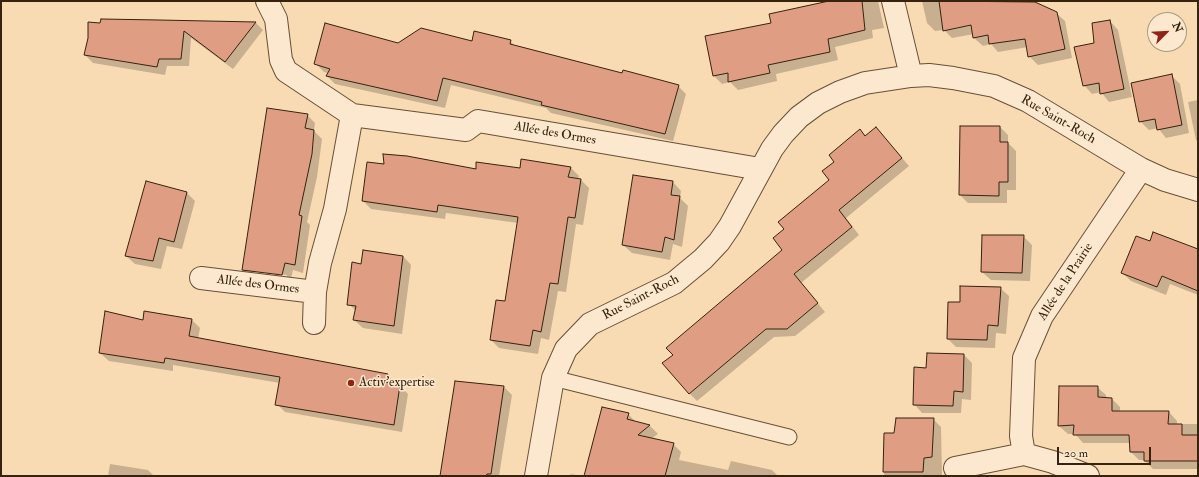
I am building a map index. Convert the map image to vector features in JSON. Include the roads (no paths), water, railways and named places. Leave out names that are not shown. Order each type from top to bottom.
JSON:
[{"type":"street","name":"Allée des Ormes","points":[[268,1],[276,19],[279,53],[286,71],[352,115],[466,130],[478,121],[760,169]]},
{"type":"street","points":[[894,1],[911,76]]},
{"type":"street","name":"Rue Saint-Roch","points":[[536,476],[553,378],[566,349],[590,324],[674,283],[704,260],[730,226],[743,205],[760,169],[784,134],[799,117],[818,103],[840,92],[865,83],[911,76],[953,78],[994,86],[1028,101],[1141,169],[1165,180],[1198,190]]},
{"type":"street","name":"Allée des Ormes","points":[[314,323],[315,292],[322,256],[335,209],[352,115]]},
{"type":"street","name":"Allée de la Prairie","points":[[1024,454],[1021,436],[1021,388],[1024,358],[1042,316],[1141,169]]},
{"type":"street","name":"Allée des Ormes","points":[[201,278],[315,292]]},
{"type":"street","points":[[955,468],[1024,454],[1053,462],[1088,476]]},
{"type":"lane","points":[[553,378],[789,437]]},
{"type":"place","name":"Activ'expertise","points":[[351,383]]}]
